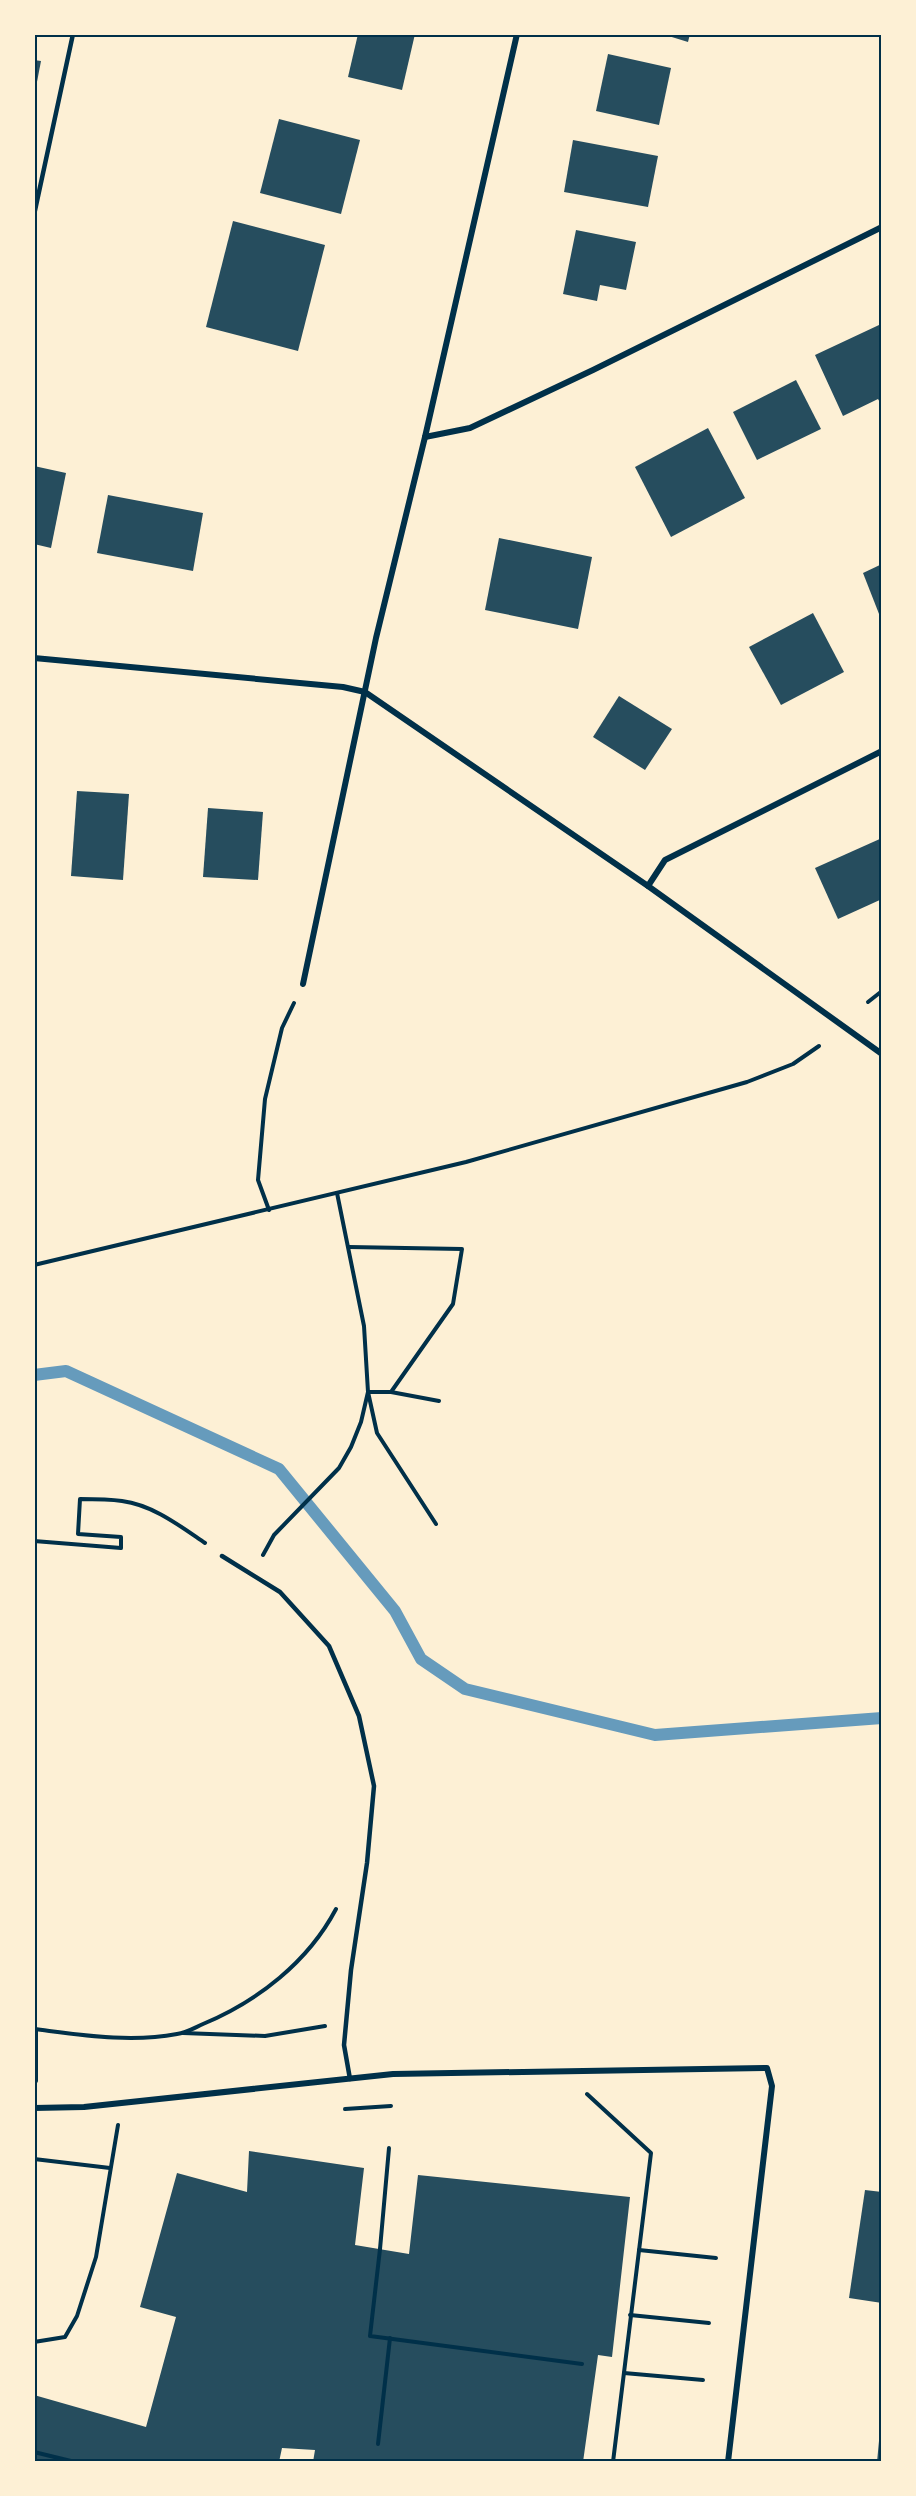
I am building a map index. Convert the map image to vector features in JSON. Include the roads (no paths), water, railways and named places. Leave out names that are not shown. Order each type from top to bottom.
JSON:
[{"type":"street","points":[[303,984],[365,692],[517,34]]},
{"type":"street","points":[[425,437],[470,428],[882,227]]},
{"type":"street","points":[[34,658],[343,687],[365,692],[648,886],[882,1054]]},
{"type":"street","points":[[648,886],[665,860],[882,752]]},
{"type":"street","points":[[34,2108],[121,2103],[393,2074],[767,2068],[772,2086],[728,2462]]},
{"type":"lane","points":[[34,214],[73,34]]},
{"type":"lane","points":[[222,1556],[280,1592],[329,1646],[359,1716],[374,1785],[366,1871],[344,2045],[350,2079]]},
{"type":"waterway","points":[[34,1375],[66,1371],[279,1469],[395,1611],[421,1659],[465,1689],[655,1735],[882,1718]]}]
